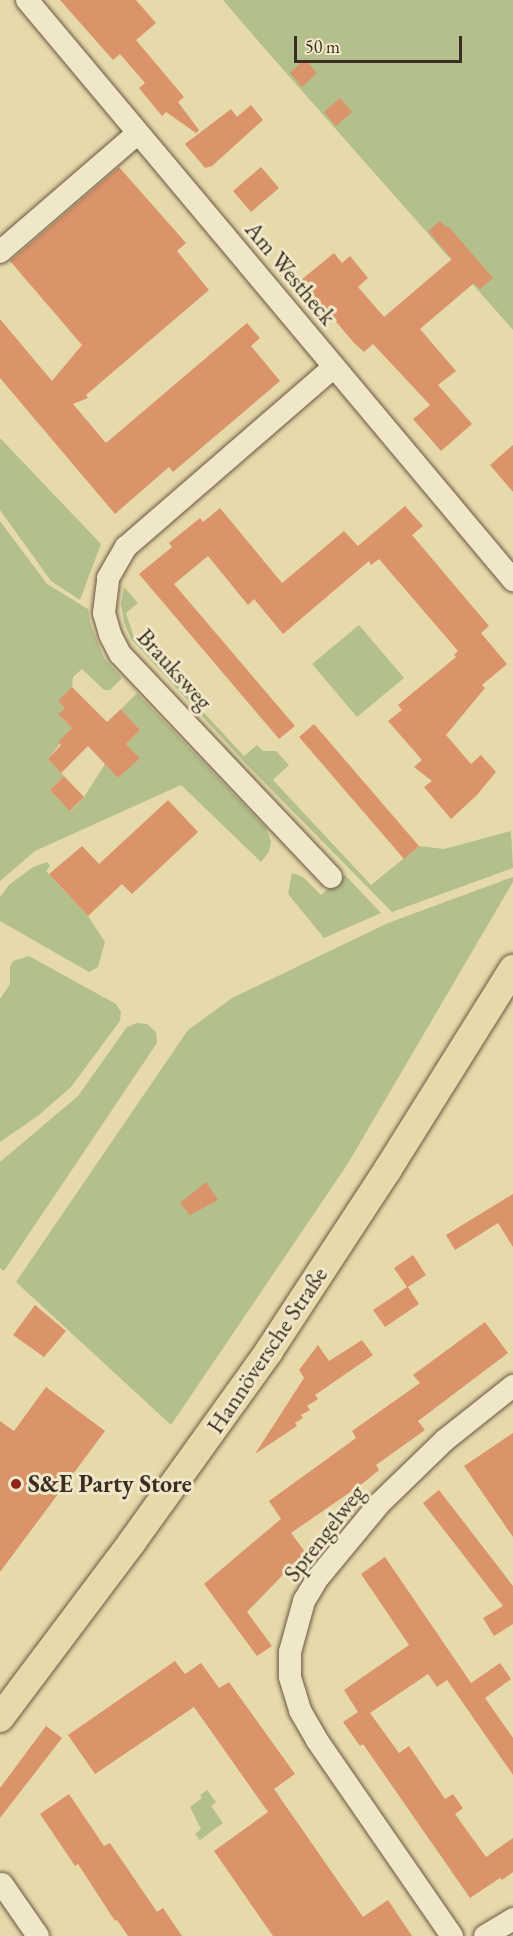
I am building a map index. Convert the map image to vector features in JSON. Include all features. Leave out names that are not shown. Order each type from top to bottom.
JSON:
[{"type":"main road","name":"Hannöversche Straße","points":[[0,1718],[132,1542],[269,1351],[388,1169],[513,969]]},
{"type":"street","name":"Am Westheck","points":[[27,0],[513,580]]},
{"type":"street","points":[[0,252],[138,133]]},
{"type":"street","name":"Brauksweg","points":[[331,877],[120,654],[110,634],[104,613],[108,578],[126,547],[334,367]]},
{"type":"street","name":"Sprengelweg","points":[[452,1936],[317,1740],[300,1710],[290,1677],[290,1652],[304,1601],[318,1578],[380,1503],[445,1440],[513,1386]]},
{"type":"street","points":[[2,1884],[38,1936]]},
{"type":"street","points":[[485,1936],[513,1919]]},
{"type":"green space","points":[[223,0],[513,0],[513,330],[265,49]]},
{"type":"green space","points":[[0,438],[101,544],[80,600],[51,581],[0,510]]},
{"type":"green space","points":[[0,521],[47,584],[88,609],[90,623],[104,658],[122,678],[110,690],[104,690],[82,669],[73,677],[72,687],[59,701],[65,708],[59,715],[72,728],[48,759],[64,776],[50,790],[71,811],[84,797],[105,764],[118,778],[139,758],[126,744],[140,730],[121,709],[137,693],[266,828],[271,841],[269,852],[261,862],[181,785],[35,851],[0,881]]},
{"type":"green space","points":[[124,587],[138,603],[126,613],[134,637],[244,756],[257,745],[263,751],[276,751],[289,765],[273,780],[371,885],[419,846],[444,849],[511,831],[513,868],[392,912],[248,766],[131,639],[124,622],[121,604]]},
{"type":"green space","points":[[359,625],[404,678],[357,717],[312,664]]},
{"type":"green space","points":[[47,862],[50,866],[46,871],[88,916],[105,942],[98,967],[89,972],[0,921],[0,897],[9,885],[33,867]]},
{"type":"green space","points":[[292,873],[303,877],[321,895],[345,875],[381,913],[324,938],[288,894]]},
{"type":"green space","points":[[513,877],[513,882],[347,1165],[171,1425],[16,1282],[188,1030],[232,998],[388,923]]},
{"type":"green space","points":[[29,956],[116,1004],[121,1012],[120,1021],[71,1087],[39,1115],[0,1142],[0,999],[10,984],[10,967],[13,961]]},
{"type":"green space","points":[[137,1023],[147,1024],[156,1032],[157,1043],[4,1271],[0,1268],[0,1162],[78,1096],[127,1027]]},
{"type":"green space","points":[[207,1790],[216,1802],[211,1806],[223,1823],[200,1840],[195,1834],[201,1829],[190,1807],[202,1798],[200,1795]]},
{"type":"building","points":[[60,0],[136,0],[156,23],[136,40],[184,97],[178,102],[199,130],[196,133],[166,112],[162,116],[139,88],[145,83],[120,54],[113,60]]},
{"type":"building","points":[[305,59],[317,73],[302,87],[290,73]]},
{"type":"building","points":[[340,98],[352,112],[336,126],[324,112]]},
{"type":"building","points":[[251,105],[263,120],[212,166],[205,168],[185,144],[231,109],[237,117]]},
{"type":"building","points":[[119,167],[186,243],[177,251],[209,290],[86,395],[88,398],[73,404],[106,443],[247,323],[260,338],[251,346],[280,381],[173,472],[169,467],[115,514],[0,378],[0,319],[52,381],[82,345],[10,261]]},
{"type":"building","points":[[261,167],[279,188],[251,212],[233,191]]},
{"type":"building","points":[[440,221],[446,227],[448,226],[493,278],[480,289],[474,283],[420,329],[456,371],[438,385],[472,424],[441,451],[413,419],[430,405],[373,344],[364,352],[354,343],[301,280],[334,253],[342,263],[350,256],[368,278],[358,287],[384,317],[452,259],[428,231]]},
{"type":"building","points":[[513,445],[513,492],[490,465]]},
{"type":"building","points":[[405,506],[423,526],[412,535],[489,626],[481,633],[507,664],[482,685],[485,688],[446,735],[471,764],[481,755],[496,772],[476,796],[451,819],[424,787],[432,781],[414,767],[422,760],[388,721],[402,710],[398,705],[456,657],[454,655],[458,651],[379,559],[371,565],[369,561],[283,634],[254,599],[248,605],[208,556],[174,584],[295,726],[279,739],[139,574],[172,547],[169,543],[200,518],[203,522],[220,508],[282,583],[344,531],[358,546]]},
{"type":"building","points":[[72,687],[107,722],[121,709],[140,730],[126,744],[140,758],[118,778],[88,746],[61,773],[48,759],[61,745],[58,742],[72,728],[58,714],[65,708],[58,701]]},
{"type":"building","points":[[314,724],[419,846],[404,859],[299,737]]},
{"type":"building","points":[[64,776],[84,797],[70,811],[50,790]]},
{"type":"building","points":[[168,800],[198,832],[132,894],[122,884],[88,916],[49,874],[82,846],[99,864]]},
{"type":"building","points":[[206,1182],[218,1200],[190,1215],[180,1203]]},
{"type":"building","points":[[513,1194],[513,1247],[498,1223],[455,1250],[446,1235]]},
{"type":"building","points":[[413,1255],[426,1275],[408,1287],[419,1304],[385,1327],[373,1310],[407,1287],[394,1268]]},
{"type":"building","points":[[35,1305],[66,1331],[44,1357],[13,1335]]},
{"type":"building","points":[[485,1322],[508,1353],[418,1421],[425,1430],[376,1465],[379,1470],[291,1533],[305,1552],[247,1612],[272,1646],[257,1656],[204,1584],[281,1519],[269,1501],[356,1438],[352,1431],[420,1383],[413,1375]]},
{"type":"building","points":[[362,1340],[373,1355],[315,1395],[318,1399],[307,1406],[310,1410],[301,1415],[303,1418],[295,1423],[297,1426],[255,1454],[304,1378],[299,1370],[318,1345],[329,1361]]},
{"type":"building","points":[[46,1387],[105,1431],[0,1572],[0,1421],[14,1431]]},
{"type":"building","points":[[513,1433],[513,1537],[464,1466]]},
{"type":"building","points":[[439,1490],[513,1586],[513,1624],[494,1636],[483,1618],[503,1606],[423,1503]]},
{"type":"building","points":[[385,1557],[471,1683],[500,1663],[511,1679],[485,1698],[513,1738],[513,1775],[447,1680],[437,1687],[428,1674],[370,1713],[399,1753],[409,1746],[445,1799],[453,1794],[463,1808],[455,1814],[486,1857],[513,1838],[513,1872],[470,1898],[363,1744],[360,1746],[343,1722],[358,1712],[344,1690],[409,1645],[361,1574]]},
{"type":"building","points":[[175,1661],[185,1674],[201,1663],[219,1688],[229,1682],[295,1774],[274,1789],[363,1917],[388,1900],[412,1936],[273,1936],[214,1851],[268,1812],[194,1707],[95,1774],[68,1735]]},
{"type":"building","points":[[46,1726],[62,1738],[0,1818],[0,1788]]},
{"type":"building","points":[[69,1794],[104,1846],[110,1843],[157,1912],[163,1908],[182,1936],[128,1936],[117,1920],[115,1921],[78,1864],[75,1866],[40,1814]]},
{"type":"place","name":"S&E Party Store","points":[[16,1484]]}]
